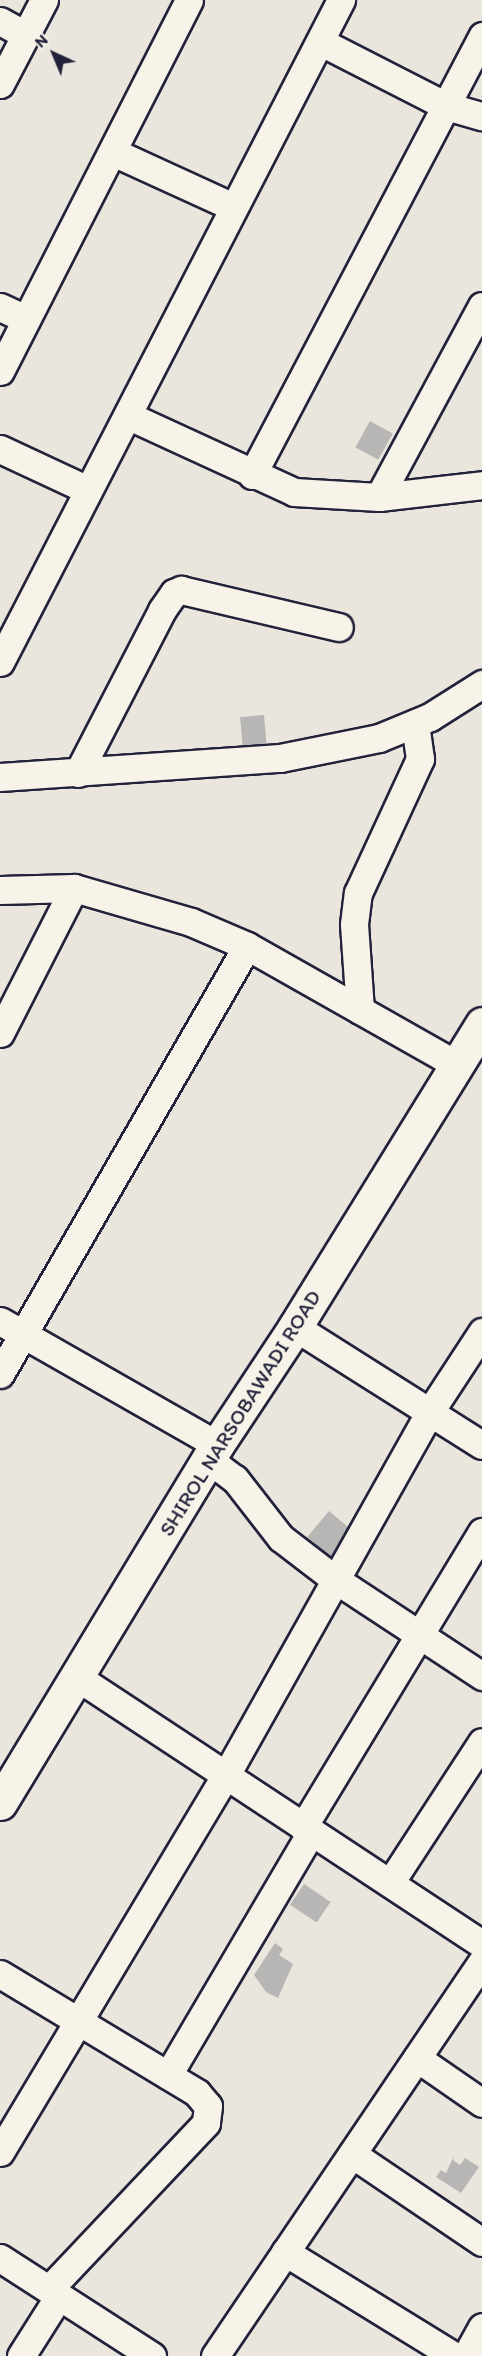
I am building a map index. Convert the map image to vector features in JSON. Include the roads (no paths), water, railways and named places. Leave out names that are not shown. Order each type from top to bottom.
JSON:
[{"type":"main road","name":"SHIROL NARSOBAWADI ROAD","points":[[0,1803],[213,1452],[295,1327],[482,1024]]},
{"type":"street","points":[[0,84],[44,0]]},
{"type":"street","points":[[0,371],[189,0]]},
{"type":"street","points":[[0,662],[88,490],[129,416],[233,207],[341,0]]},
{"type":"street","points":[[0,21],[25,35]]},
{"type":"street","points":[[252,475],[482,36]]},
{"type":"street","points":[[321,42],[446,106],[482,116]]},
{"type":"street","points":[[113,152],[233,207]]},
{"type":"street","points":[[379,497],[482,306]]},
{"type":"street","points":[[0,307],[26,319]]},
{"type":"street","points":[[129,416],[252,475],[294,492],[379,497],[482,484]]},
{"type":"street","points":[[0,449],[88,490]]},
{"type":"street","points":[[78,773],[162,609],[174,593],[181,590],[339,627]]},
{"type":"street","points":[[0,777],[280,759],[379,738],[415,723],[482,684]]},
{"type":"street","points":[[360,1010],[354,924],[358,893],[420,759],[415,723]]},
{"type":"street","points":[[0,890],[74,888],[191,922],[247,946],[457,1065]]},
{"type":"street","points":[[0,1033],[74,888]]},
{"type":"street","points":[[0,1374],[12,1328],[247,946]]},
{"type":"street","points":[[295,1327],[482,1445]]},
{"type":"street","points":[[12,1328],[213,1452],[268,1527],[336,1580],[482,1676]]},
{"type":"street","points":[[0,2152],[81,2022],[226,1775],[429,1413],[482,1332]]},
{"type":"street","points":[[168,2075],[307,1829],[482,1532]]},
{"type":"street","points":[[77,1677],[482,1944]]},
{"type":"street","points":[[390,1883],[482,1742]]},
{"type":"street","points":[[215,2356],[417,2058],[479,1973]]},
{"type":"street","points":[[0,1974],[168,2075],[205,2100],[209,2116],[206,2123],[54,2293],[21,2356]]},
{"type":"street","points":[[417,2058],[482,2103]]},
{"type":"street","points":[[352,2154],[482,2242]]},
{"type":"street","points":[[285,2252],[454,2356]]},
{"type":"street","points":[[0,2258],[152,2356]]},
{"type":"street","points":[[466,2356],[482,2327]]}]
